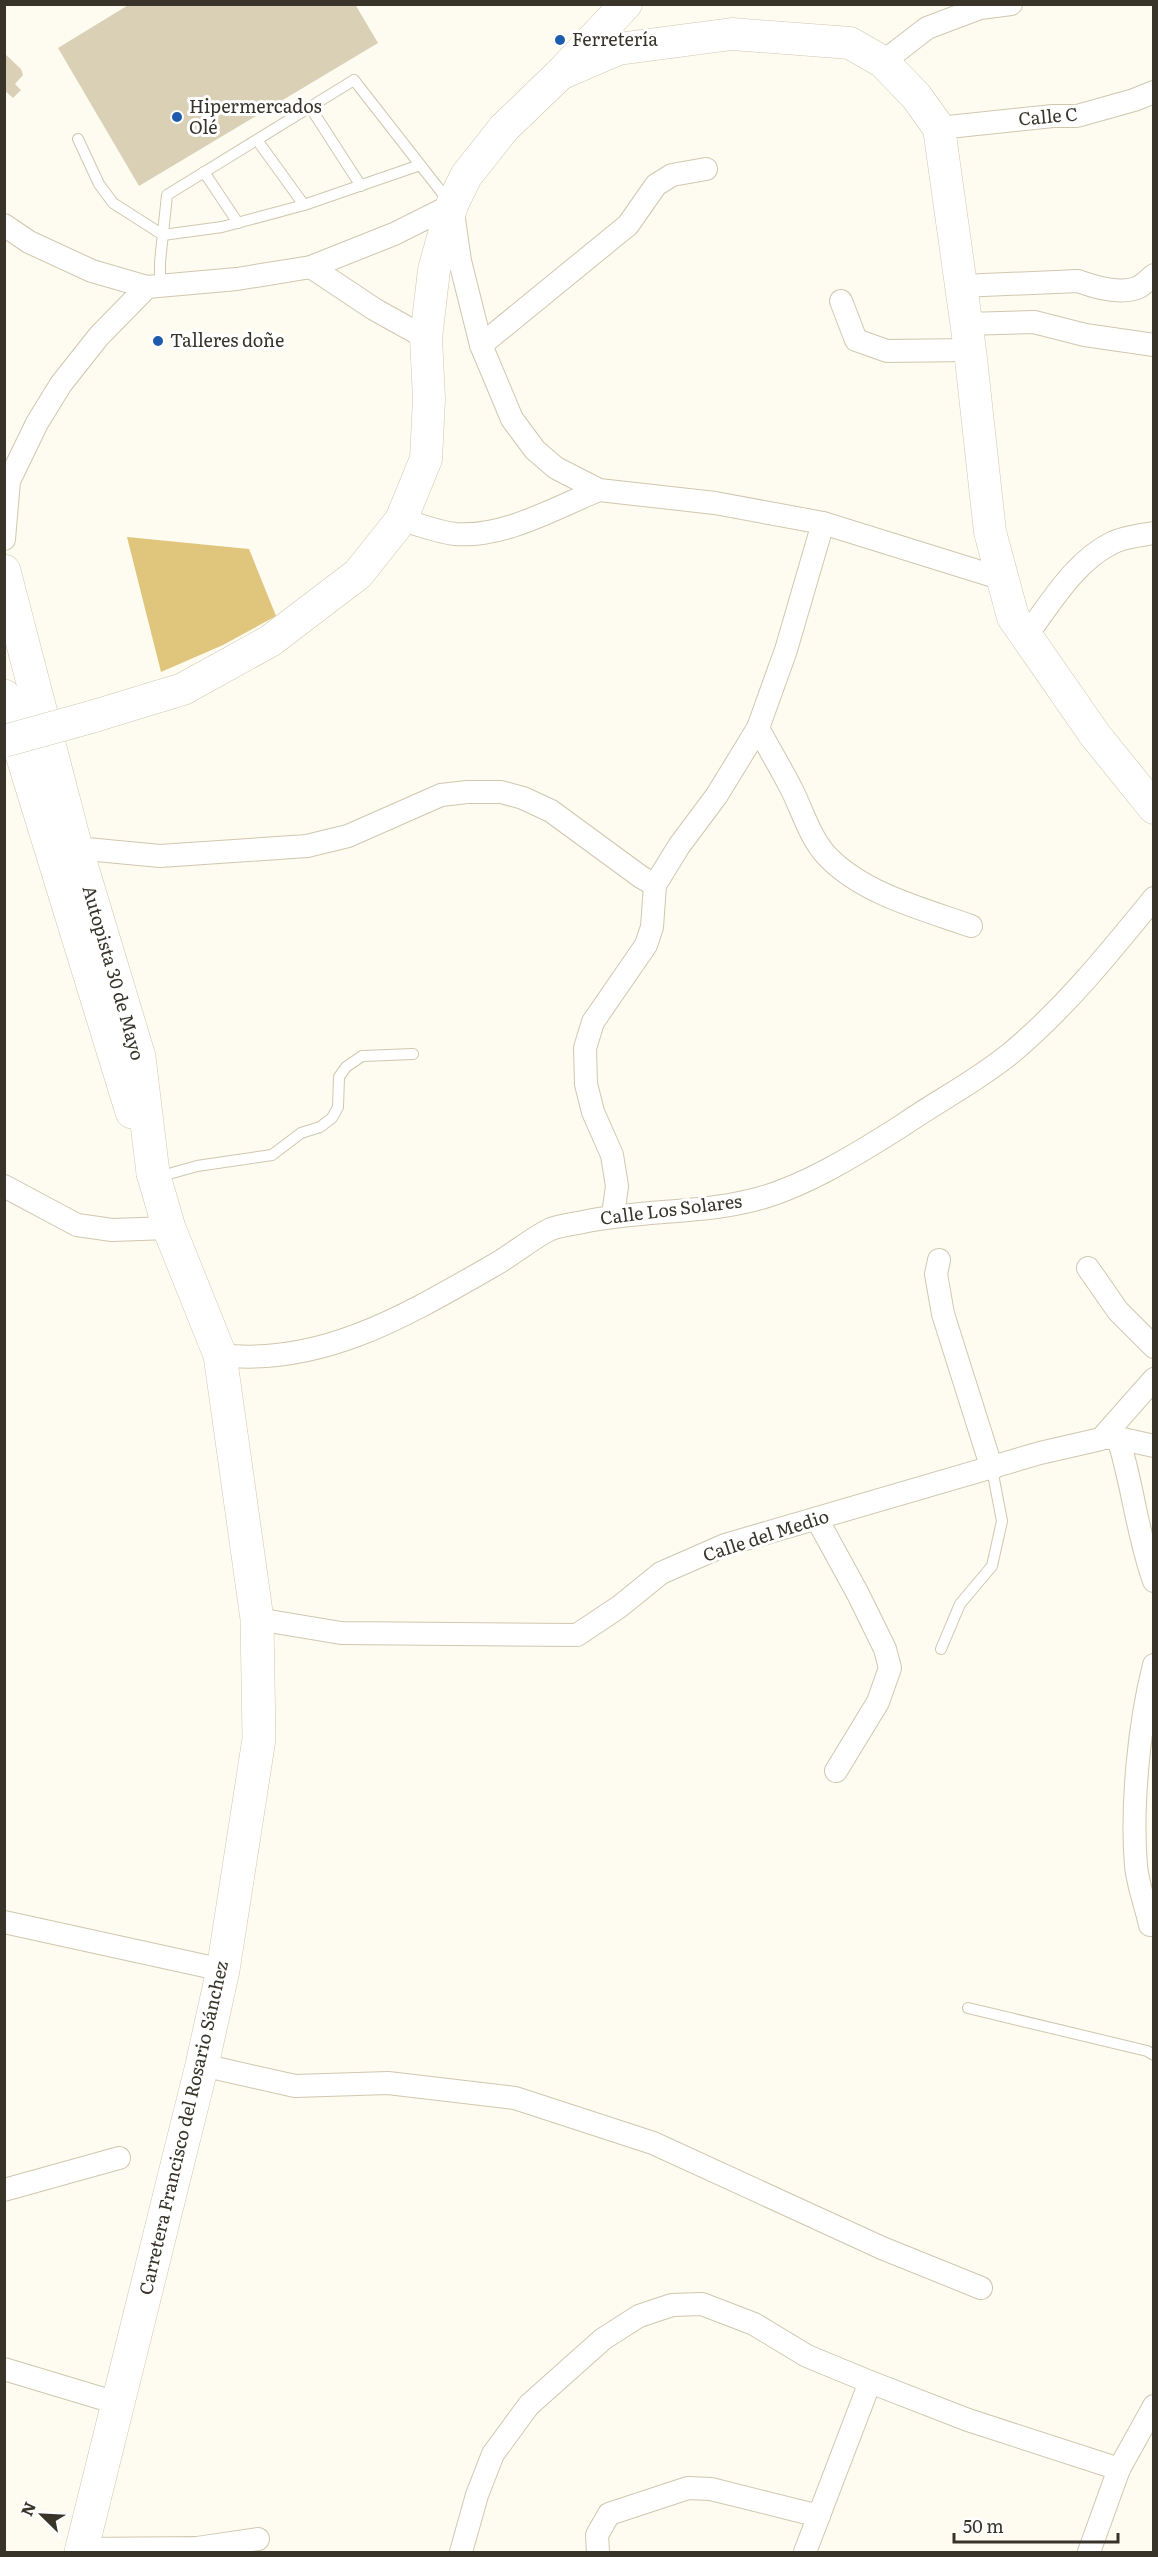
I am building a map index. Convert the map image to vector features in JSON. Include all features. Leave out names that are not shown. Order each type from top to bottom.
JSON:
[{"type":"main road","points":[[4,741],[183,688],[270,641],[357,573],[401,520],[426,459],[429,399],[426,338],[434,270],[452,205],[466,176],[504,128],[561,74],[626,4]]},
{"type":"main road","points":[[561,74],[618,49],[732,34],[850,43],[883,62],[916,96],[939,128],[968,337],[990,532],[1013,617],[1095,735],[1154,808]]},
{"type":"main road","name":"Autopista 30 de Mayo","points":[[4,571],[76,848],[139,1057],[154,1175]]},
{"type":"main road","name":"Autopista 30 de Mayo","points":[[4,696],[116,1065],[154,1175]]},
{"type":"main road","name":"Carretera Francisco del Rosario Sánchez","points":[[81,2551],[202,2065],[223,1970],[259,1739],[257,1619],[220,1355],[169,1228],[154,1175]]},
{"type":"street","points":[[883,62],[927,28],[980,8],[1011,4]]},
{"type":"street","name":"Calle C","points":[[939,128],[1053,116],[1077,116],[1154,92]]},
{"type":"street","points":[[481,345],[628,225],[656,185],[672,175],[706,169]]},
{"type":"street","points":[[4,225],[29,242],[92,271],[154,286],[237,279],[310,267],[394,234],[452,205],[460,261],[481,345],[512,418],[535,450],[556,468],[599,490],[715,503],[823,523],[1003,579]]},
{"type":"street","points":[[310,267],[374,309],[426,338]]},
{"type":"street","points":[[961,286],[1077,281],[1095,288],[1132,289],[1141,286],[1154,274]]},
{"type":"street","points":[[4,539],[9,481],[37,423],[61,384],[99,336],[154,286]]},
{"type":"street","points":[[841,301],[856,340],[887,351],[968,337],[1034,322],[1085,335],[1154,345]]},
{"type":"street","points":[[401,520],[454,534],[480,532],[514,525],[599,490]]},
{"type":"street","points":[[613,1215],[617,1186],[612,1155],[594,1112],[586,1084],[585,1048],[593,1022],[646,945],[652,927],[655,885],[679,846],[717,795],[758,728],[786,650],[823,523]]},
{"type":"street","points":[[1026,636],[1069,579],[1088,559],[1113,542],[1154,533]]},
{"type":"street","points":[[758,728],[826,855],[848,874],[879,891],[970,926]]},
{"type":"street","points":[[76,848],[160,856],[307,846],[348,836],[441,795],[501,792],[523,798],[551,811],[641,878],[655,885]]},
{"type":"street","name":"Calle Los Solares","points":[[220,1355],[283,1356],[326,1346],[368,1332],[499,1262],[553,1229],[613,1215],[693,1210],[748,1202],[778,1193],[870,1146],[968,1085],[1012,1052],[1064,1003],[1154,898]]},
{"type":"street","points":[[4,1186],[77,1225],[112,1230],[169,1228]]},
{"type":"street","points":[[939,1260],[936,1274],[943,1314],[992,1469]]},
{"type":"street","points":[[1088,1268],[1118,1311],[1154,1347]]},
{"type":"street","points":[[1109,1438],[1154,1379]]},
{"type":"street","points":[[1109,1438],[1154,1446]]},
{"type":"street","points":[[1109,1438],[1128,1471],[1144,1554],[1154,1581]]},
{"type":"street","name":"Calle del Medio","points":[[257,1619],[341,1633],[577,1635],[619,1607],[661,1573],[725,1545],[992,1469],[1040,1453],[1109,1438]]},
{"type":"street","points":[[817,1519],[885,1649],[890,1668],[878,1702],[836,1771]]},
{"type":"street","points":[[1150,1925],[1137,1868],[1136,1825],[1140,1740],[1147,1691],[1154,1665]]},
{"type":"street","points":[[4,1922],[223,1970]]},
{"type":"street","points":[[202,2065],[295,2086],[388,2083],[515,2098],[653,2143],[882,2248],[981,2288]]},
{"type":"street","points":[[4,2190],[119,2158]]},
{"type":"street","points":[[461,2553],[477,2495],[493,2454],[529,2405],[603,2338],[639,2316],[672,2305],[702,2304],[754,2324],[807,2356],[870,2382],[968,2420],[1119,2469]]},
{"type":"street","points":[[4,2369],[117,2403]]},
{"type":"street","points":[[805,2553],[870,2382]]},
{"type":"street","points":[[1089,2553],[1119,2469],[1154,2406]]},
{"type":"street","points":[[598,2553],[597,2535],[609,2514],[688,2487],[711,2489],[819,2516]]},
{"type":"street","points":[[81,2551],[197,2548],[258,2539]]},
{"type":"lane","points":[[154,286],[160,262],[167,195],[354,80],[452,205]]},
{"type":"lane","points":[[310,107],[361,186]]},
{"type":"lane","points":[[78,139],[99,184],[113,203],[163,235],[238,223],[304,205],[420,165]]},
{"type":"lane","points":[[257,140],[304,205]]},
{"type":"lane","points":[[204,172],[238,223]]},
{"type":"lane","points":[[154,1175],[272,1155],[301,1133],[320,1127],[332,1118],[338,1107],[339,1077],[346,1067],[362,1056],[413,1054]]},
{"type":"lane","points":[[941,1649],[960,1604],[992,1566],[1002,1521],[992,1469]]},
{"type":"lane","points":[[968,2008],[1147,2051],[1154,2055]]},
{"type":"shaded area","points":[[127,537],[249,549],[276,616],[223,645],[161,672]]},
{"type":"building","name":"Hipermercados Olé","points":[[130,4],[355,4],[378,43],[139,186],[58,48]]},
{"type":"building","points":[[4,53],[21,69],[23,75],[15,84],[21,90],[13,98],[4,90]]},
{"type":"place","name":"Ferretería","points":[[560,40]]},
{"type":"place","name":"Hipermercados Olé","points":[[177,117]]},
{"type":"place","name":"Talleres doñe","points":[[158,341]]}]
